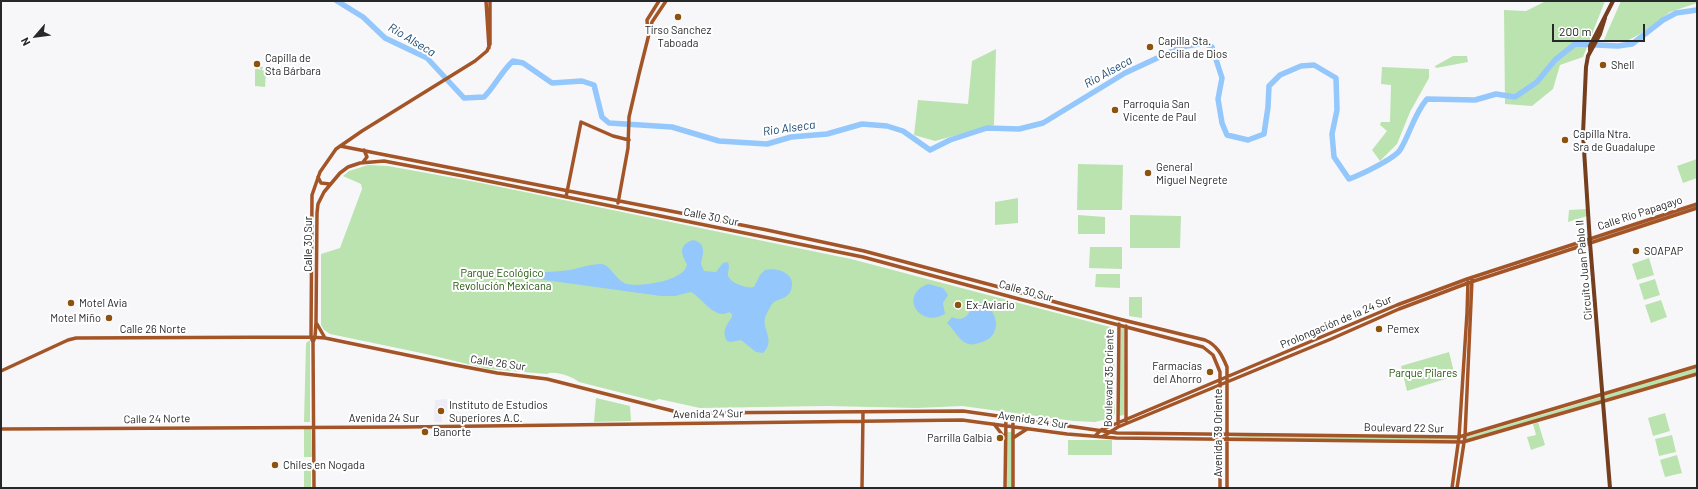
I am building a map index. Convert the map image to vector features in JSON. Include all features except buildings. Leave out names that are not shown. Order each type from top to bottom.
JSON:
[{"type":"main road","points":[[486,1],[489,16]]},
{"type":"main road","points":[[314,488],[312,195],[318,177],[331,156],[340,146],[442,80],[480,58],[487,51],[489,38],[490,1]]},
{"type":"main road","points":[[617,208],[625,173],[629,140],[629,117],[648,36],[647,20],[659,1]]},
{"type":"main road","points":[[648,30],[653,19],[666,1]]},
{"type":"main road","name":"Circuito Juan Pablo II","points":[[1610,488],[1583,134],[1586,67],[1591,48],[1613,1]]},
{"type":"main road","points":[[566,197],[581,122],[613,136],[629,140]]},
{"type":"main road","name":"Calle 30 Sur","points":[[340,146],[618,202],[773,231],[864,251],[1119,319],[1191,335],[1211,342],[1224,358],[1227,367],[1228,380]]},
{"type":"main road","points":[[363,162],[367,157],[364,150]]},
{"type":"main road","name":"Calle 30 Sur","points":[[313,337],[316,322],[317,210],[320,199],[330,184],[346,168],[363,162],[384,161],[863,256],[1118,325],[1188,342],[1207,349],[1213,355],[1218,364],[1221,383]]},
{"type":"main road","points":[[318,177],[321,183],[330,184]]},
{"type":"main road","name":"Calle Río Papagayo","points":[[1590,241],[1697,204]]},
{"type":"main road","name":"Calle Río Papagayo","points":[[1590,241],[1697,208]]},
{"type":"main road","name":"Prolongación de la 24 Sur","points":[[1095,436],[1101,430],[1126,422],[1468,281],[1590,241]]},
{"type":"main road","points":[[1457,488],[1465,436],[1472,280]]},
{"type":"main road","points":[[1452,488],[1459,437],[1468,313],[1468,281]]},
{"type":"main road","name":"Boulevard 35 Oriente","points":[[1116,438],[1118,425],[1119,319]]},
{"type":"main road","name":"Boulevard 35 Oriente","points":[[1126,422],[1127,321]]},
{"type":"main road","points":[[316,322],[325,338]]},
{"type":"main road","name":"Calle 26 Sur","points":[[313,337],[325,338],[471,368],[547,379],[681,413]]},
{"type":"main road","name":"Calle 26 Norte","points":[[1,371],[68,340],[76,338],[313,337]]},
{"type":"main road","name":"Boulevard 22 Sur","points":[[1228,438],[1459,437],[1697,366]]},
{"type":"main road","name":"Boulevard 22 Sur","points":[[1101,430],[1117,433],[1228,438],[1463,442],[1697,374]]},
{"type":"main road","name":"Avenida 39 Oriente","points":[[1227,488],[1228,380]]},
{"type":"main road","name":"Avenida 39 Oriente","points":[[1220,488],[1221,383]]},
{"type":"main road","name":"Avenida 24 Sur","points":[[681,413],[963,411],[1101,430]]},
{"type":"main road","points":[[862,488],[863,412]]},
{"type":"main road","points":[[1005,488],[1006,416]]},
{"type":"main road","points":[[1013,418],[1013,488]]},
{"type":"main road","name":"Avenida 24 Sur","points":[[313,427],[962,420],[1102,437]]},
{"type":"main road","points":[[994,424],[1005,438]]},
{"type":"main road","name":"Prolongación de la 24 Sur","points":[[1102,437],[1118,425]]},
{"type":"main road","name":"Calle 24 Norte","points":[[1,429],[313,427]]},
{"type":"main road","points":[[1013,438],[1028,429]]},
{"type":"main road","name":"Boulevard 22 Sur","points":[[1102,437],[1221,437]]},
{"type":"shaded area","name":"Instituto de Estudios Superiores A.C.","points":[[447,399],[447,413],[442,413],[442,422],[434,422],[435,400]]},
{"type":"green space","points":[[1546,1],[1605,1],[1583,57],[1560,65],[1553,89],[1532,106],[1505,104],[1504,10],[1526,11]]},
{"type":"green space","points":[[1621,1],[1697,1],[1697,3],[1670,12],[1640,34],[1625,42],[1603,42]]},
{"type":"green space","points":[[996,49],[994,125],[935,141],[914,135],[918,100],[968,104],[972,61]]},
{"type":"green space","points":[[1453,56],[1467,56],[1468,62],[1436,68],[1435,66]]},
{"type":"green space","points":[[259,66],[263,67],[262,70],[266,72],[265,87],[255,86],[255,70],[256,68],[261,70]]},
{"type":"green space","points":[[1382,67],[1429,69],[1429,78],[1410,112],[1397,144],[1380,161],[1372,150],[1387,131],[1380,125],[1381,122],[1390,122],[1391,85],[1381,84]]},
{"type":"green space","points":[[1697,159],[1697,178],[1683,183],[1677,166]]},
{"type":"green space","points":[[1078,164],[1123,165],[1122,210],[1077,210]]},
{"type":"green space","name":"Parque Ecológico Revolución Mexicana","points":[[368,165],[388,166],[476,182],[851,259],[1114,328],[1114,380],[1108,388],[1108,394],[1112,396],[1114,400],[1115,413],[1111,418],[1095,422],[1074,421],[962,406],[917,408],[826,406],[700,408],[659,399],[654,401],[579,382],[559,373],[547,374],[488,369],[426,354],[330,334],[324,330],[321,325],[321,254],[340,248],[362,189],[361,184],[343,176],[349,171]]},
{"type":"green space","points":[[1018,198],[1018,223],[995,225],[995,202]]},
{"type":"green space","points":[[1587,209],[1587,216],[1568,222],[1569,210]]},
{"type":"green space","points":[[1078,215],[1105,217],[1105,234],[1078,234]]},
{"type":"green space","points":[[1130,215],[1181,216],[1180,248],[1130,248]]},
{"type":"green space","points":[[1090,247],[1122,247],[1122,269],[1089,268]]},
{"type":"green space","points":[[1649,258],[1654,275],[1637,280],[1632,264]]},
{"type":"green space","points":[[1096,274],[1120,274],[1120,288],[1095,287]]},
{"type":"green space","points":[[1655,279],[1660,295],[1644,300],[1639,284]]},
{"type":"green space","points":[[1129,297],[1142,297],[1142,318],[1129,316]]},
{"type":"green space","points":[[1661,300],[1667,317],[1651,323],[1645,305]]},
{"type":"green space","points":[[1121,327],[1124,327],[1124,415],[1119,416]]},
{"type":"green space","points":[[310,340],[310,422],[304,422],[306,343]]},
{"type":"green space","name":"Parque Pilares","points":[[1449,352],[1455,376],[1407,391],[1401,366]]},
{"type":"green space","points":[[1697,366],[1697,374],[1605,401],[1604,394]]},
{"type":"green space","points":[[1601,397],[1601,400],[1465,441],[1466,437]]},
{"type":"green space","points":[[596,398],[630,406],[631,421],[594,422]]},
{"type":"green space","points":[[1665,413],[1670,431],[1653,436],[1648,418]]},
{"type":"green space","points":[[1538,422],[1545,445],[1531,450],[1527,437],[1536,435],[1533,424]]},
{"type":"green space","points":[[304,429],[311,429],[312,457],[304,457]]},
{"type":"green space","points":[[1007,432],[1012,432],[1012,488],[1007,488]]},
{"type":"green space","points":[[1672,435],[1676,452],[1659,456],[1655,439]]},
{"type":"green space","points":[[1229,437],[1458,438],[1457,442],[1229,439]]},
{"type":"green space","points":[[1068,440],[1112,440],[1112,455],[1068,455]]},
{"type":"green space","points":[[1677,455],[1682,473],[1665,477],[1660,460]]},
{"type":"green space","points":[[304,463],[311,463],[311,488],[304,488]]},
{"type":"water","points":[[693,240],[697,241],[702,246],[703,253],[701,264],[704,271],[716,272],[723,263],[728,262],[729,278],[739,285],[754,287],[760,275],[765,270],[770,269],[781,271],[789,276],[792,284],[790,293],[786,297],[773,303],[766,317],[765,322],[769,340],[767,349],[763,353],[756,352],[741,340],[731,342],[727,341],[725,338],[725,331],[732,314],[729,312],[719,314],[709,308],[691,292],[675,296],[661,296],[501,274],[511,270],[522,269],[524,274],[570,270],[589,265],[601,264],[607,267],[623,283],[642,285],[662,282],[679,275],[685,270],[687,264],[683,257],[682,250],[685,244]]},
{"type":"water","points":[[928,284],[943,288],[948,295],[943,303],[945,314],[935,317],[927,317],[920,314],[916,308],[914,302],[915,295],[919,289]]},
{"type":"water","points":[[971,301],[988,307],[996,320],[996,327],[993,334],[988,339],[979,343],[967,344],[947,323],[952,317],[961,319],[967,316]]},
{"type":"waterway","name":"Rio Alseca","points":[[337,1],[363,17],[385,38],[427,58],[464,98],[484,97],[513,61],[523,63],[552,83],[582,81],[594,85],[602,117],[609,123],[672,127],[719,141],[767,144],[791,137],[827,134],[862,124],[887,126],[903,131],[930,150],[950,140],[987,128],[1019,129],[1043,123],[1125,73],[1181,47],[1204,43],[1212,47],[1222,78],[1218,99],[1222,123],[1227,135],[1248,140],[1264,134],[1269,86],[1280,75],[1301,66],[1314,65],[1336,78],[1337,110],[1332,134],[1334,157],[1349,179],[1397,154],[1419,111],[1427,99],[1475,100],[1496,94],[1515,97],[1537,82],[1555,60],[1575,44],[1618,46],[1632,44],[1663,20],[1676,13],[1697,10]]},
{"type":"place","name":"Tirso Sanchez Taboada","points":[[678,17]]},
{"type":"place","name":"Capilla Sta. Cecilia de Dios","points":[[1150,47]]},
{"type":"place","name":"Capilla de Sta Bárbara","points":[[257,64]]},
{"type":"place","name":"Shell","points":[[1603,65]]},
{"type":"place","name":"Parroquia San Vicente de Paul","points":[[1115,110]]},
{"type":"place","name":"Capilla Ntra. Sra de Guadalupe","points":[[1565,140]]},
{"type":"place","name":"General Miguel Negrete","points":[[1148,173]]},
{"type":"place","name":"SOAPAP","points":[[1636,251]]},
{"type":"place","name":"Motel Avia","points":[[71,303]]},
{"type":"place","name":"Ex-Aviario","points":[[958,305]]},
{"type":"place","name":"Motel Miño","points":[[109,318]]},
{"type":"place","name":"Pemex","points":[[1379,329]]},
{"type":"place","name":"Farmacias del Ahorro","points":[[1210,372]]},
{"type":"place","name":"Instituto de Estudios Superiores A.C.","points":[[441,411]]},
{"type":"place","name":"Banorte","points":[[425,432]]},
{"type":"place","name":"Parrilla Galbia","points":[[1000,438]]},
{"type":"place","name":"Chiles en Nogada","points":[[275,465]]}]
